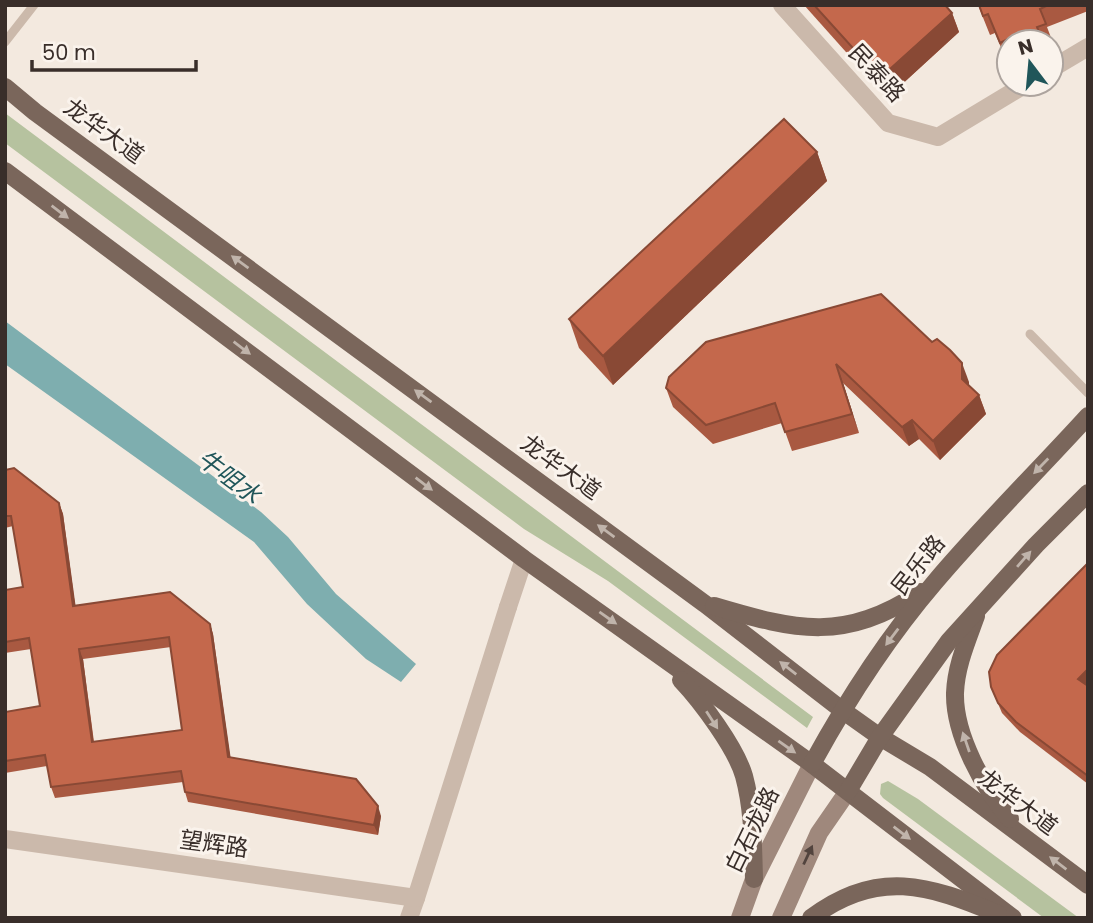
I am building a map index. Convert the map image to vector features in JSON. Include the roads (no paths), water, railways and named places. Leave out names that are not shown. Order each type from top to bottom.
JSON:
[{"type":"main road","name":"龙华大道","points":[[5,87],[705,604],[842,710],[930,767],[1088,885]]},
{"type":"main road","points":[[5,171],[524,559],[812,764],[1013,918]]},
{"type":"main road","name":"民乐路","points":[[812,764],[842,710],[880,653],[933,584],[980,529],[1088,416]]},
{"type":"main road","points":[[781,918],[819,833],[880,737],[949,640],[1088,493]]},
{"type":"main road","points":[[705,604],[783,623],[834,628],[866,621],[894,609],[933,584]]},
{"type":"main road","points":[[979,610],[961,659],[955,694],[959,722],[983,782],[1028,841]]},
{"type":"main road","points":[[652,650],[695,695],[744,774],[752,821],[754,879]]},
{"type":"main road","name":"白石龙路","points":[[740,918],[754,879],[812,764]]},
{"type":"main road","points":[[811,918],[838,899],[887,885],[917,886],[952,895],[1006,918]]},
{"type":"street","name":"民泰路","points":[[782,5],[888,122],[938,137],[1003,98]]},
{"type":"street","points":[[1065,61],[1088,47]]},
{"type":"street","points":[[410,918],[524,559]]},
{"type":"street","name":"望辉路","points":[[5,839],[416,898]]},
{"type":"lane","points":[[5,42],[34,5]]},
{"type":"lane","points":[[1030,334],[1088,393]]},
{"type":"water","points":[[5,321],[261,512],[288,537],[336,594],[416,664],[401,682],[366,659],[307,604],[254,542],[5,364]]},
{"type":"water label","name":"牛咀水","points":[[229,477]]}]
